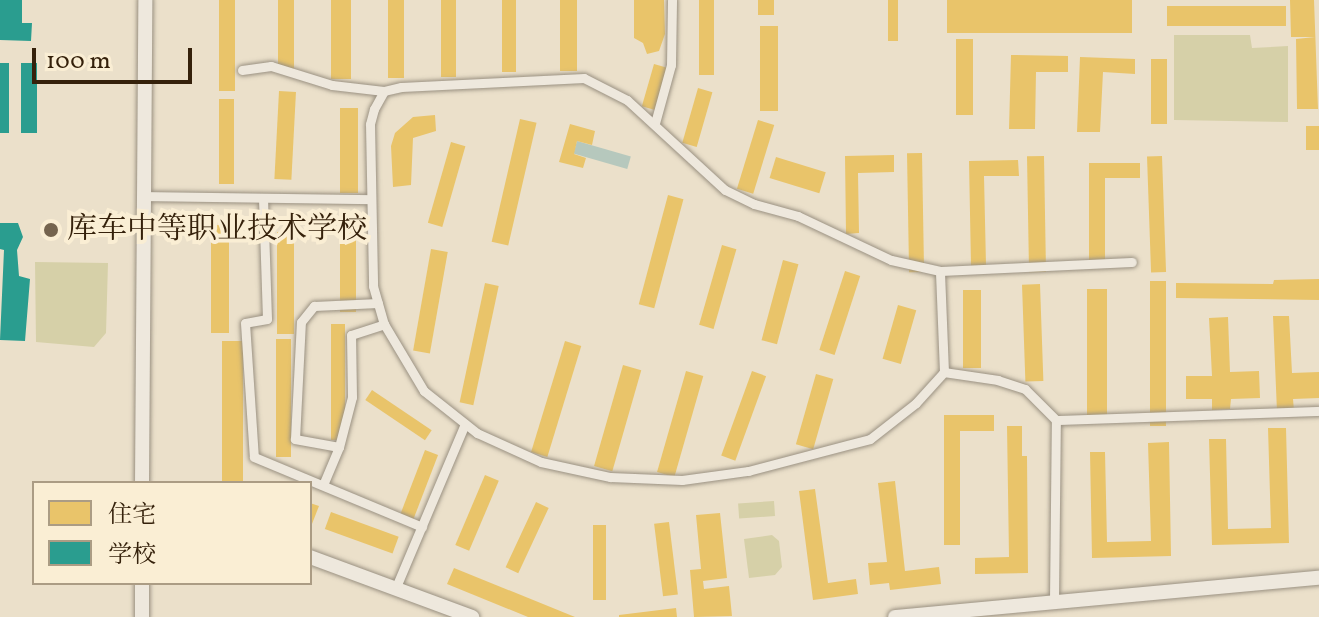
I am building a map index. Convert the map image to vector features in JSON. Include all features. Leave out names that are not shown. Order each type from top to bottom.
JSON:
[{"type":"street","points":[[142,481],[145,0]]},
{"type":"street","points":[[655,123],[671,65],[672,0]]},
{"type":"street","points":[[242,70],[271,66],[332,85],[384,91],[401,87],[584,78],[627,100],[725,190],[754,204],[798,216],[891,260],[940,271],[1132,262]]},
{"type":"street","points":[[384,91],[370,124],[373,286],[384,324],[424,391],[477,433],[541,462],[610,477],[682,480],[748,471],[870,439],[916,403],[944,372],[940,271]]},
{"type":"street","points":[[144,196],[371,199]]},
{"type":"street","points":[[263,198],[267,319],[245,323],[254,457],[422,527]]},
{"type":"street","points":[[339,447],[295,439],[301,322],[314,306],[378,303]]},
{"type":"street","points":[[323,485],[339,447],[352,397],[351,335],[384,324]]},
{"type":"street","points":[[944,372],[998,380],[1025,389],[1056,420],[1054,600]]},
{"type":"street","points":[[1056,420],[1319,411]]},
{"type":"street","points":[[396,587],[465,424]]},
{"type":"street","points":[[312,558],[472,617]]},
{"type":"street","points":[[895,617],[1319,578]]},
{"type":"street","points":[[142,585],[142,617]]},
{"type":"shaded area","points":[[1174,35],[1250,35],[1252,48],[1288,46],[1288,122],[1174,120]]},
{"type":"shaded area","points":[[577,141],[631,156],[627,169],[573,153]]},
{"type":"shaded area","points":[[35,262],[108,263],[106,333],[94,347],[36,342]]},
{"type":"shaded area","points":[[774,501],[775,516],[739,518],[738,504]]},
{"type":"shaded area","points":[[772,535],[779,541],[782,567],[775,575],[749,578],[744,539]]},
{"type":"building: 住宅","points":[[219,0],[235,0],[235,91],[219,91]]},
{"type":"building: 住宅","points":[[278,0],[294,0],[294,73],[278,73]]},
{"type":"building: 住宅","points":[[331,0],[351,0],[351,79],[331,79]]},
{"type":"building: 住宅","points":[[388,0],[404,0],[404,78],[388,78]]},
{"type":"building: 住宅","points":[[441,0],[456,0],[456,77],[441,77]]},
{"type":"building: 住宅","points":[[502,0],[516,0],[516,72],[502,72]]},
{"type":"building: 住宅","points":[[560,0],[577,0],[577,71],[560,71]]},
{"type":"building: 住宅","points":[[634,0],[664,0],[665,34],[659,51],[647,54],[643,43],[634,38]]},
{"type":"building: 住宅","points":[[699,0],[714,0],[714,75],[699,75]]},
{"type":"building: 住宅","points":[[758,0],[774,0],[774,15],[758,15]]},
{"type":"building: 住宅","points":[[888,0],[898,0],[898,41],[888,41]]},
{"type":"building: 住宅","points":[[947,0],[1132,0],[1132,33],[947,33]]},
{"type":"building: 住宅","points":[[1290,0],[1314,0],[1318,109],[1297,109],[1296,39],[1315,37],[1291,37]]},
{"type":"building: 住宅","points":[[1167,6],[1286,6],[1286,26],[1167,26]]},
{"type":"building: 住宅","points":[[760,26],[778,26],[778,111],[760,111]]},
{"type":"building: 住宅","points":[[956,39],[973,39],[973,115],[956,115]]},
{"type":"building: 住宅","points":[[1011,55],[1068,56],[1068,72],[1036,72],[1035,129],[1009,129]]},
{"type":"building: 住宅","points":[[1080,57],[1135,59],[1135,74],[1103,72],[1100,132],[1077,132]]},
{"type":"building: 住宅","points":[[1151,59],[1167,59],[1167,124],[1151,124]]},
{"type":"building: 住宅","points":[[654,64],[672,69],[660,112],[642,106]]},
{"type":"building: 住宅","points":[[698,88],[712,92],[697,147],[682,143]]},
{"type":"building: 住宅","points":[[279,91],[296,92],[291,180],[274,179]]},
{"type":"building: 住宅","points":[[219,99],[234,99],[234,184],[219,184]]},
{"type":"building: 住宅","points":[[340,108],[358,108],[358,193],[340,193]]},
{"type":"building: 住宅","points":[[435,115],[436,131],[413,138],[411,185],[393,187],[391,146],[395,133],[413,117]]},
{"type":"building: 住宅","points":[[520,119],[537,123],[508,246],[492,242]]},
{"type":"building: 住宅","points":[[758,120],[774,125],[753,194],[737,189]]},
{"type":"building: 住宅","points":[[570,124],[595,131],[592,145],[577,141],[574,154],[586,158],[583,168],[559,162]]},
{"type":"building: 住宅","points":[[1306,126],[1319,126],[1319,150],[1306,150]]},
{"type":"building: 住宅","points":[[451,142],[465,146],[442,227],[428,223]]},
{"type":"building: 住宅","points":[[907,153],[922,153],[924,272],[909,272]]},
{"type":"building: 住宅","points":[[894,155],[894,172],[858,173],[859,233],[846,234],[845,156]]},
{"type":"building: 住宅","points":[[1027,156],[1044,156],[1046,272],[1029,272]]},
{"type":"building: 住宅","points":[[1162,156],[1166,272],[1151,272],[1147,157]]},
{"type":"building: 住宅","points":[[776,157],[826,172],[819,193],[770,178]]},
{"type":"building: 住宅","points":[[1018,160],[1019,176],[984,176],[986,265],[971,266],[969,161]]},
{"type":"building: 住宅","points":[[1089,163],[1140,163],[1140,178],[1105,178],[1105,266],[1089,266]]},
{"type":"building: 住宅","points":[[668,195],[683,199],[654,308],[639,304]]},
{"type":"building: 住宅","points":[[340,224],[356,224],[356,312],[340,312]]},
{"type":"building: 住宅","points":[[211,225],[229,225],[229,333],[211,333]]},
{"type":"building: 住宅","points":[[277,232],[294,232],[294,334],[277,334]]},
{"type":"building: 住宅","points":[[722,245],[736,249],[714,329],[699,325]]},
{"type":"building: 住宅","points":[[431,249],[448,252],[430,353],[413,350]]},
{"type":"building: 住宅","points":[[783,260],[798,264],[777,344],[762,340]]},
{"type":"building: 住宅","points":[[845,271],[860,276],[835,355],[819,350]]},
{"type":"building: 住宅","points":[[1319,279],[1319,300],[1176,298],[1176,283],[1273,284],[1274,280]]},
{"type":"building: 住宅","points":[[1150,281],[1166,281],[1166,426],[1150,426]]},
{"type":"building: 住宅","points":[[485,283],[499,286],[473,405],[460,402]]},
{"type":"building: 住宅","points":[[1040,284],[1043,381],[1025,382],[1022,285]]},
{"type":"building: 住宅","points":[[1087,289],[1107,289],[1107,418],[1087,418]]},
{"type":"building: 住宅","points":[[963,290],[981,290],[981,368],[963,368]]},
{"type":"building: 住宅","points":[[898,305],[916,310],[901,364],[883,359]]},
{"type":"building: 住宅","points":[[1273,316],[1289,316],[1292,373],[1319,372],[1319,398],[1293,399],[1294,411],[1277,412]]},
{"type":"building: 住宅","points":[[1228,317],[1230,372],[1259,371],[1260,398],[1231,399],[1230,409],[1212,410],[1212,399],[1186,399],[1186,376],[1212,376],[1209,318]]},
{"type":"building: 住宅","points":[[331,324],[345,324],[345,440],[331,440]]},
{"type":"building: 住宅","points":[[276,339],[291,339],[291,457],[276,457]]},
{"type":"building: 住宅","points":[[222,341],[243,341],[243,481],[222,481]]},
{"type":"building: 住宅","points":[[565,341],[581,346],[547,457],[531,452]]},
{"type":"building: 住宅","points":[[623,365],[641,370],[612,471],[594,466]]},
{"type":"building: 住宅","points":[[686,371],[703,376],[674,477],[657,472]]},
{"type":"building: 住宅","points":[[752,371],[766,376],[735,461],[721,456]]},
{"type":"building: 住宅","points":[[816,374],[833,379],[813,449],[796,444]]},
{"type":"building: 住宅","points":[[372,390],[432,430],[425,440],[365,400]]},
{"type":"building: 住宅","points":[[944,415],[994,415],[994,431],[960,431],[960,545],[944,545]]},
{"type":"building: 住宅","points":[[1007,426],[1022,426],[1022,456],[1027,456],[1028,573],[975,574],[975,558],[1009,557]]},
{"type":"building: 住宅","points":[[1268,428],[1286,428],[1289,543],[1212,545],[1209,439],[1226,439],[1228,529],[1271,528]]},
{"type":"building: 住宅","points":[[1169,442],[1171,556],[1092,558],[1090,452],[1105,452],[1107,542],[1151,541],[1148,443]]},
{"type":"building: 住宅","points":[[425,450],[438,455],[413,520],[400,515]]},
{"type":"building: 住宅","points":[[485,475],[499,481],[469,551],[455,545]]},
{"type":"building: 住宅","points":[[895,481],[905,571],[939,567],[941,584],[890,590],[889,583],[870,585],[868,563],[887,562],[878,483]]},
{"type":"building: 住宅","points":[[815,489],[828,583],[856,579],[858,594],[813,600],[799,491]]},
{"type":"building: 住宅","points":[[536,502],[549,508],[518,573],[506,567]]},
{"type":"building: 住宅","points":[[312,504],[319,506],[312,524]]},
{"type":"building: 住宅","points":[[331,512],[399,537],[393,554],[325,529]]},
{"type":"building: 住宅","points":[[720,513],[727,578],[703,581],[704,589],[729,586],[732,616],[694,617],[690,570],[701,569],[696,515]]},
{"type":"building: 住宅","points":[[669,522],[678,594],[663,596],[654,524]]},
{"type":"building: 住宅","points":[[593,525],[606,525],[606,600],[593,600]]},
{"type":"building: 住宅","points":[[454,568],[575,617],[528,617],[447,584]]},
{"type":"building: 住宅","points":[[676,608],[677,617],[619,617],[619,615]]},
{"type":"building: 学校","points":[[0,0],[22,0],[22,23],[32,23],[31,41],[0,40]]},
{"type":"building: 学校","points":[[0,63],[9,63],[9,133],[0,133]]},
{"type":"building: 学校","points":[[21,63],[37,63],[37,133],[21,133]]},
{"type":"building: 学校","points":[[0,223],[18,223],[23,237],[17,250],[19,276],[30,279],[25,341],[0,340],[4,250],[0,249]]},
{"type":"place","name":"库车中等职业技术学校","points":[[51,230]]}]
